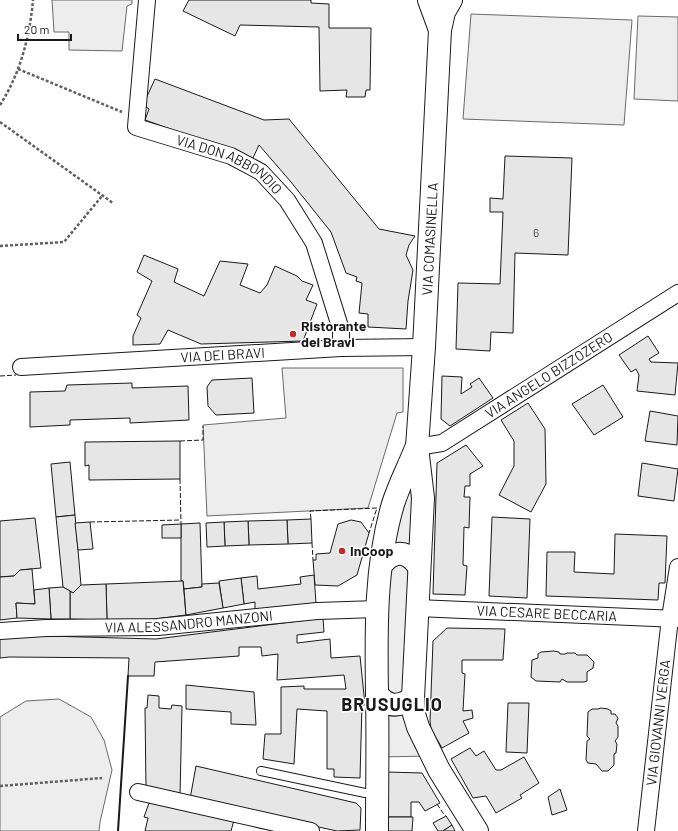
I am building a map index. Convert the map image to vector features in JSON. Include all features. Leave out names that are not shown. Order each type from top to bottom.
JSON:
[{"type":"street","points":[[137,118],[148,0]]},
{"type":"street","name":"VIA COMASINELLA","points":[[429,0],[440,30]]},
{"type":"street","name":"VIA COMASINELLA","points":[[416,447],[424,347],[440,30],[444,12],[451,0]]},
{"type":"street","name":"VIA DON ABBONDIO","points":[[137,118],[136,127],[231,156],[261,172],[286,200],[314,242],[341,330],[341,348]]},
{"type":"street","name":"VIA ANGELO BIZZOZERO","points":[[416,447],[442,443],[678,293]]},
{"type":"street","name":"VIA DEI BRAVI","points":[[21,367],[341,348],[424,347]]},
{"type":"street","points":[[377,831],[377,694],[375,652],[377,609],[386,536],[394,504],[416,447]]},
{"type":"street","points":[[416,447],[423,498],[413,698],[414,714],[418,727],[439,770],[477,831]]},
{"type":"street","points":[[382,564],[390,556],[397,554],[411,557],[419,568]]},
{"type":"street","name":"VIA GIOVANNI VERGA","points":[[646,831],[674,618],[678,567]]},
{"type":"street","name":"VIA CESARE BECCARIA","points":[[417,608],[674,618]]},
{"type":"street","name":"VIA ALESSANDRO MANZONI","points":[[0,631],[46,628],[158,627],[317,611],[377,609]]},
{"type":"street","points":[[377,694],[386,703],[396,705],[413,698]]},
{"type":"street","points":[[138,792],[311,831]]},
{"type":"lane","points":[[261,771],[365,793],[377,793]]},
{"type":"path","points":[[0,105],[18,69],[26,47],[34,0]]},
{"type":"path","points":[[18,69],[137,118]]},
{"type":"path","points":[[0,122],[112,203]]},
{"type":"path","points":[[0,246],[64,242],[102,196]]},
{"type":"path","points":[[0,786],[102,778]]},
{"type":"shaded area","points":[[52,0],[132,0],[132,4],[127,6],[122,51],[69,50],[69,32],[54,32]]},
{"type":"shaded area","points":[[471,14],[632,20],[624,125],[463,119]]},
{"type":"shaded area","points":[[638,16],[678,17],[678,101],[634,99]]},
{"type":"shaded area","points":[[282,368],[403,368],[403,412],[397,413],[368,508],[207,516],[203,425],[286,418]]},
{"type":"shaded area","points":[[417,447],[413,698],[432,756],[377,757],[377,609]]},
{"type":"shaded area","points":[[59,699],[91,717],[104,740],[112,770],[99,831],[0,831],[0,717],[26,701]]},
{"type":"building","points":[[189,0],[311,0],[311,3],[329,4],[329,28],[371,28],[370,90],[366,90],[365,97],[346,97],[347,90],[320,91],[319,27],[240,25],[235,36],[183,11]]},
{"type":"building","points":[[155,79],[264,120],[289,119],[379,229],[415,236],[409,245],[406,255],[413,270],[408,301],[406,329],[368,327],[368,314],[359,313],[362,283],[356,281],[357,277],[346,273],[331,232],[259,145],[253,158],[145,120],[149,109],[143,105]]},
{"type":"building","points":[[505,156],[572,158],[568,255],[515,253],[513,333],[491,332],[490,351],[456,349],[458,283],[500,284],[503,212],[490,212],[490,198],[503,199]]},
{"type":"building","points":[[144,255],[178,269],[174,282],[204,296],[220,261],[248,264],[240,285],[260,293],[267,285],[275,266],[297,276],[302,281],[313,285],[306,300],[317,304],[303,341],[201,344],[168,330],[160,344],[133,345],[133,336],[141,318],[137,315],[152,281],[137,272]]},
{"type":"building","points":[[648,336],[659,353],[649,359],[651,362],[678,363],[675,395],[637,391],[639,375],[636,369],[631,372],[619,355]]},
{"type":"building","points":[[442,376],[462,377],[461,394],[472,387],[470,384],[479,378],[493,398],[450,426],[441,419]]},
{"type":"building","points":[[252,378],[254,413],[216,415],[208,406],[207,387],[212,380]]},
{"type":"building","points":[[132,383],[132,388],[188,386],[189,420],[130,423],[130,418],[70,420],[70,425],[30,427],[30,392],[65,391],[67,385]]},
{"type":"building","points":[[603,385],[623,417],[594,435],[572,404]]},
{"type":"building","points":[[528,403],[545,429],[546,484],[531,512],[499,495],[514,466],[514,441],[501,420]]},
{"type":"building","points":[[650,411],[678,416],[677,445],[645,441]]},
{"type":"building","points":[[180,441],[180,479],[89,480],[89,465],[85,466],[85,442]]},
{"type":"building","points":[[466,445],[483,466],[470,474],[470,486],[465,486],[464,497],[470,497],[469,528],[464,527],[463,565],[467,566],[465,595],[433,594],[437,463]]},
{"type":"building","points":[[70,462],[75,515],[56,517],[51,464]]},
{"type":"building","points":[[642,463],[678,469],[674,501],[638,496]]},
{"type":"building","points":[[75,515],[81,585],[73,593],[63,587],[56,517]]},
{"type":"building","points":[[492,517],[530,519],[527,598],[489,596]]},
{"type":"building","points":[[35,518],[41,568],[20,570],[14,576],[0,577],[0,521]]},
{"type":"building","points":[[311,519],[312,543],[288,544],[287,520]]},
{"type":"building","points":[[287,520],[288,544],[249,545],[248,521]]},
{"type":"building","points":[[351,520],[361,522],[369,533],[357,575],[338,586],[315,585],[313,560],[316,560],[316,554],[330,553],[338,524]]},
{"type":"building","points":[[248,521],[249,545],[225,546],[224,522]]},
{"type":"building","points":[[90,522],[93,549],[78,550],[75,523]]},
{"type":"building","points":[[224,522],[225,546],[207,547],[206,523]]},
{"type":"building","points":[[200,523],[202,587],[184,589],[183,581],[181,581],[181,524]]},
{"type":"building","points":[[181,524],[181,538],[162,538],[162,525]]},
{"type":"building","points":[[615,534],[667,536],[665,583],[659,583],[658,600],[546,596],[547,552],[575,552],[574,572],[614,574]]},
{"type":"building","points":[[32,569],[35,604],[16,603],[17,618],[0,620],[0,577],[14,576],[20,570]]},
{"type":"building","points":[[314,575],[316,603],[255,610],[255,602],[244,604],[241,578],[257,576],[258,589],[301,584],[300,577]]},
{"type":"building","points":[[241,578],[244,604],[223,608],[219,581]]},
{"type":"building","points":[[183,581],[186,615],[123,623],[107,620],[106,584]]},
{"type":"building","points":[[219,583],[223,608],[186,615],[184,589],[202,587],[202,584]]},
{"type":"building","points":[[106,584],[107,620],[70,619],[70,591],[73,593],[81,585]]},
{"type":"building","points":[[63,587],[70,591],[70,619],[51,619],[49,588]]},
{"type":"building","points":[[49,588],[51,619],[17,618],[16,603],[35,604],[34,590]]},
{"type":"building","points":[[323,618],[324,632],[297,635],[297,643],[330,639],[331,658],[360,656],[365,705],[362,705],[360,778],[334,777],[334,769],[327,769],[327,711],[297,709],[294,764],[263,759],[265,734],[281,734],[281,687],[304,686],[304,689],[346,689],[344,675],[277,680],[278,654],[262,656],[261,647],[239,647],[239,656],[155,662],[154,676],[128,676],[129,658],[0,658],[0,636],[156,639]]},
{"type":"building","points":[[447,628],[505,629],[503,660],[462,660],[462,673],[465,674],[463,711],[472,710],[473,718],[463,721],[469,733],[442,748],[431,729],[430,721],[433,641]]},
{"type":"building","points":[[541,652],[559,652],[560,654],[575,653],[577,655],[587,655],[594,662],[593,668],[587,672],[587,681],[567,682],[562,679],[560,682],[536,681],[531,677],[532,660],[538,658],[538,654]]},
{"type":"building","points":[[186,685],[254,692],[256,725],[231,724],[231,712],[186,709]]},
{"type":"building","points":[[148,695],[159,696],[159,708],[171,709],[172,705],[182,706],[180,797],[146,789],[145,708],[147,708]]},
{"type":"building","points":[[508,703],[529,703],[527,753],[506,752]]},
{"type":"building","points":[[592,709],[608,709],[611,711],[611,714],[615,714],[618,718],[616,723],[618,726],[618,737],[615,741],[617,744],[616,753],[614,754],[614,765],[608,771],[602,771],[596,764],[588,763],[586,760],[587,741],[590,739],[587,736],[588,712]]},
{"type":"building","points":[[470,748],[476,756],[484,751],[496,770],[501,770],[524,757],[539,783],[520,795],[522,798],[496,813],[486,796],[473,798],[451,759]]},
{"type":"building","points":[[196,766],[356,803],[361,808],[360,830],[337,831],[190,799]]},
{"type":"building","points":[[387,772],[422,773],[440,803],[425,811],[419,802],[411,802],[411,817],[386,817]]},
{"type":"building","points":[[560,789],[567,810],[552,815],[548,797]]},
{"type":"building","points":[[149,803],[174,806],[234,820],[231,831],[145,831],[148,818],[144,817]]},
{"type":"building","points":[[446,816],[452,825],[443,831],[438,831],[433,823]]},
{"type":"building","points":[[387,817],[413,817],[412,831],[387,831]]},
{"type":"building","points":[[452,825],[455,831],[443,831]]},
{"type":"fence","points":[[0,376],[16,375]]},
{"type":"fence","points":[[180,441],[203,440],[203,426]]},
{"type":"fence","points":[[180,479],[181,524]]},
{"type":"fence","points":[[311,519],[310,511],[377,508],[369,533]]},
{"type":"fence","points":[[90,522],[181,520]]},
{"type":"fence","points":[[312,543],[313,560]]},
{"type":"fence","points":[[437,804],[446,816]]},
{"type":"wall","points":[[118,831],[128,676]]},
{"type":"place","name":"Ristorante dei Bravi","points":[[293,334]]},
{"type":"place","name":"InCoop","points":[[342,551]]},
{"type":"district","name":"BRUSUGLIO","points":[[392,705]]}]
